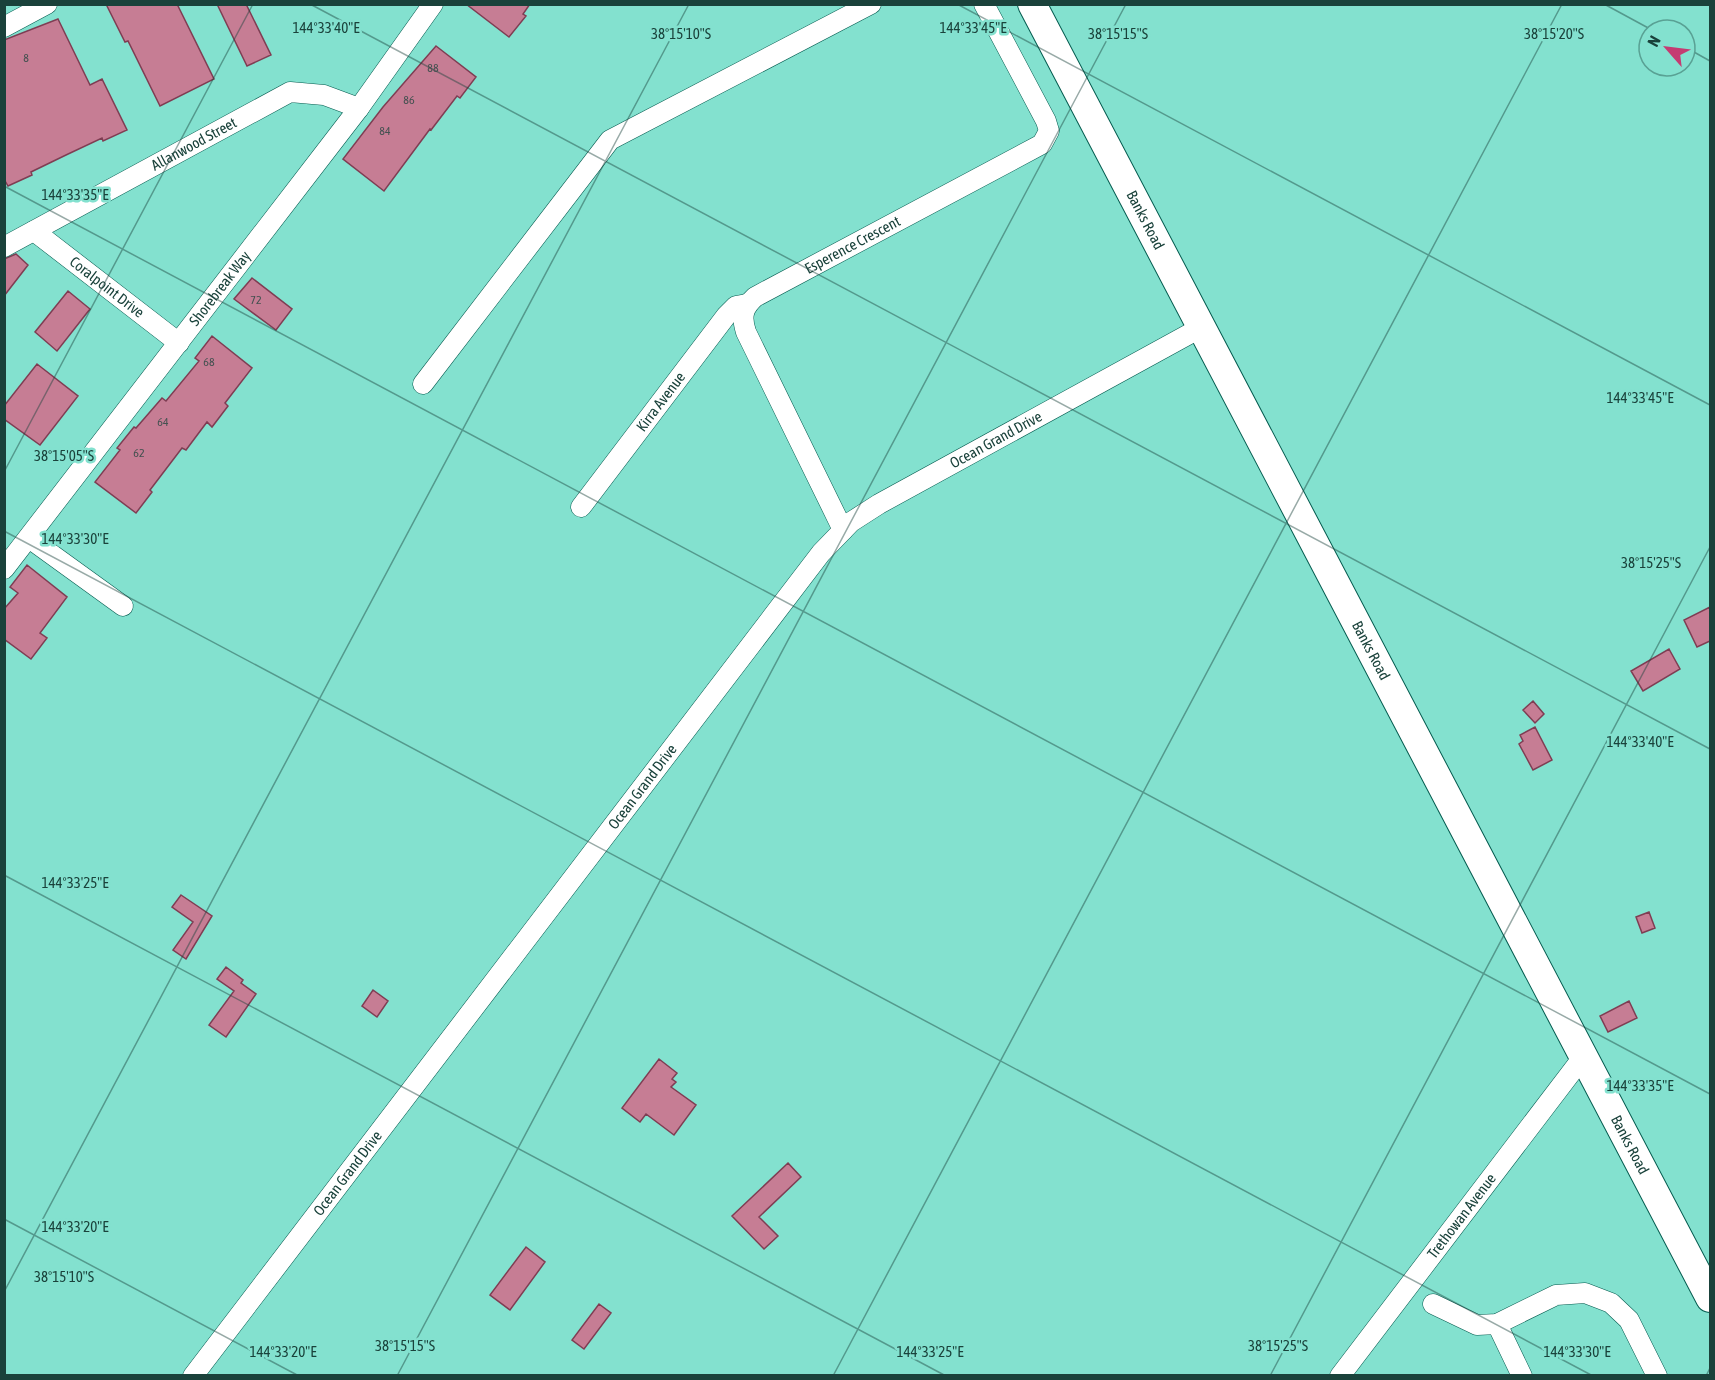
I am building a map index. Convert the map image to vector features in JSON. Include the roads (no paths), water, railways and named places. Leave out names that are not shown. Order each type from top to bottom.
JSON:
[{"type":"street","points":[[4,27],[47,4]]},
{"type":"street","name":"Shorebreak Way","points":[[4,569],[358,108],[433,4]]},
{"type":"street","points":[[423,384],[610,140],[872,4]]},
{"type":"street","name":"Esperence Crescent","points":[[747,304],[755,297],[1042,144],[1049,131],[1046,121],[984,4]]},
{"type":"street","name":"Banks Road","points":[[1032,4],[1710,1298]]},
{"type":"street","name":"Allanwood Street","points":[[4,247],[290,92],[324,95],[358,108]]},
{"type":"street","name":"Coralpoint Drive","points":[[34,231],[179,343]]},
{"type":"street","points":[[747,304],[742,319],[746,332],[843,530]]},
{"type":"street","name":"Kirra Avenue","points":[[581,507],[726,316],[736,306],[747,304]]},
{"type":"street","name":"Ocean Grand Drive","points":[[193,1376],[821,553],[843,530],[851,522],[879,504],[1202,327]]},
{"type":"street","points":[[29,538],[123,606]]},
{"type":"street","name":"Trethowan Avenue","points":[[1340,1376],[1584,1057]]},
{"type":"street","points":[[1433,1304],[1477,1325],[1497,1324],[1556,1295],[1585,1293],[1611,1303],[1629,1320],[1657,1376]]},
{"type":"street","points":[[1497,1324],[1522,1376]]}]
